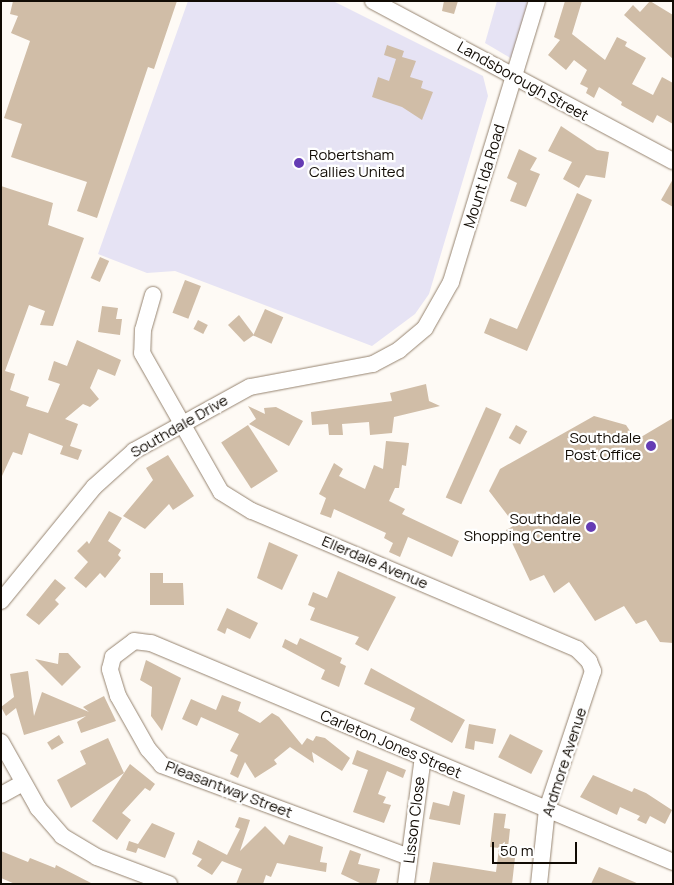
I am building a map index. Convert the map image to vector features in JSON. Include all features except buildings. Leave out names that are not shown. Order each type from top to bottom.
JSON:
[{"type":"street","name":"Landsborough Street","points":[[373,1],[673,161]]},
{"type":"street","name":"Mount Ida Road","points":[[413,340],[436,313],[451,282],[537,1]]},
{"type":"street","name":"Ellerdale Avenue","points":[[153,296],[141,348],[213,482],[238,504],[577,649],[589,661],[593,672]]},
{"type":"street","name":"Southdale Drive","points":[[1,601],[106,474],[134,451],[181,424],[259,384],[360,368],[383,360],[413,340]]},
{"type":"street","name":"Carleton Jones Street","points":[[113,657],[134,641],[151,643],[673,862]]},
{"type":"street","name":"Pleasantway Street","points":[[113,657],[110,669],[118,696],[148,749],[162,764],[409,857]]},
{"type":"street","name":"Ardmore Avenue","points":[[540,884],[547,809],[593,672]]},
{"type":"street","points":[[1,742],[46,820],[74,844],[97,857],[169,884]]},
{"type":"street","name":"Lisson Close","points":[[406,884],[422,756]]},
{"type":"street","points":[[1,795],[23,783]]},
{"type":"shaded area","name":"Robertsham Callies United","points":[[188,1],[333,1],[483,76],[488,96],[429,294],[415,314],[372,346],[175,271],[147,273],[98,254]]},
{"type":"shaded area","points":[[497,1],[529,1],[512,59],[485,43]]},
{"type":"place","name":"Robertsham Callies United","points":[[299,163]]},
{"type":"place","name":"Southdale Post Office","points":[[651,446]]},
{"type":"place","name":"Southdale Shopping Centre","points":[[591,527]]}]
